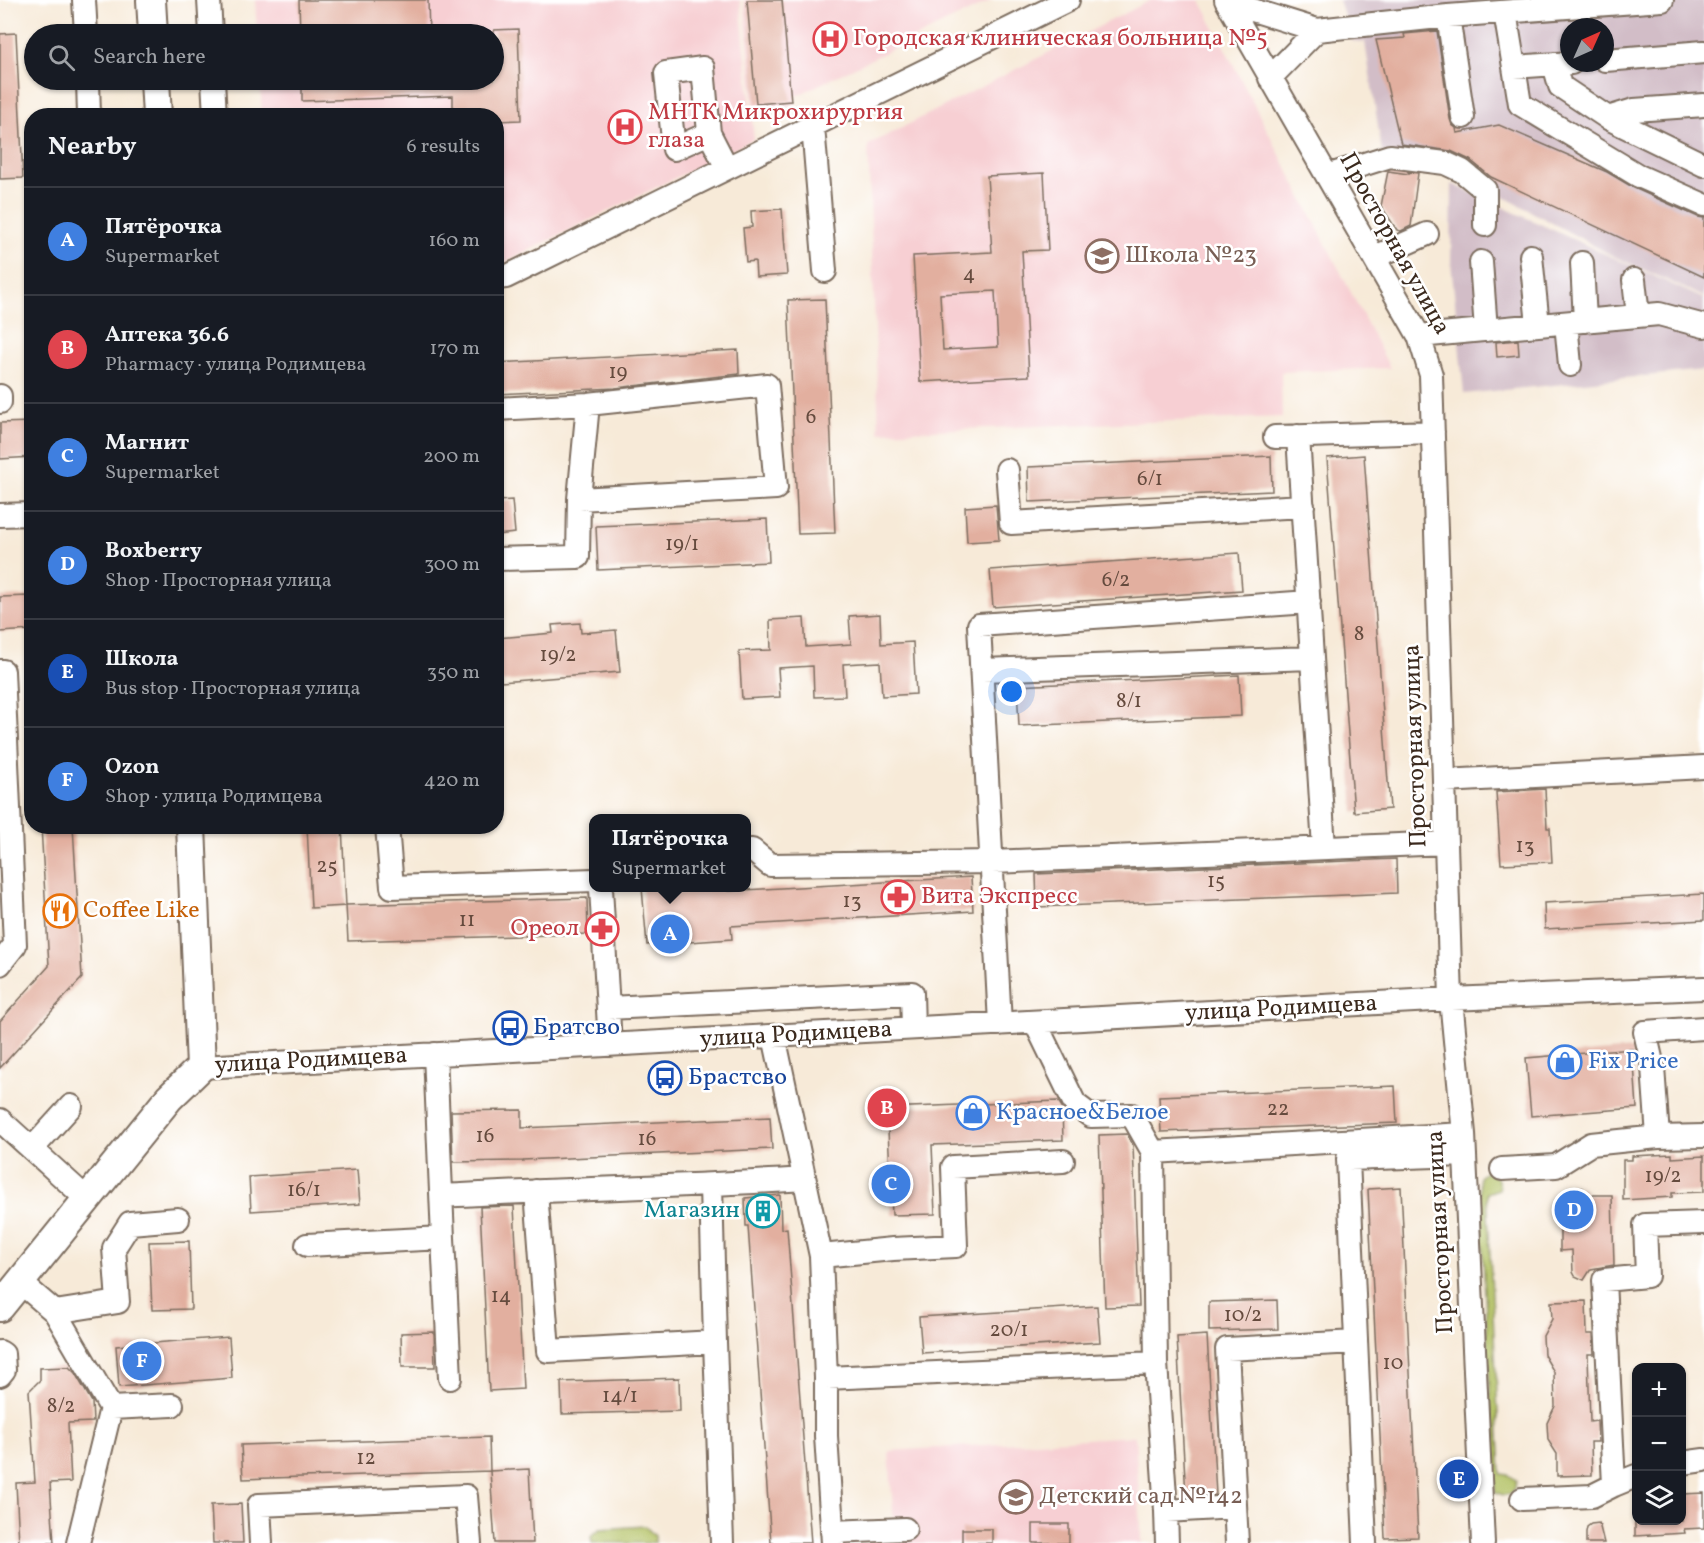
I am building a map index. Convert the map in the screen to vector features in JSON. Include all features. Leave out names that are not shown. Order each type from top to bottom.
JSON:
[{"type":"main road","points":[[151,0],[152,24]]},
{"type":"main road","points":[[156,90],[157,108]]},
{"type":"main road","points":[[191,834],[201,1067]]},
{"type":"main road","name":"улица Родимцева","points":[[0,1307],[169,1098],[201,1067]]},
{"type":"street","points":[[84,0],[85,24]]},
{"type":"street","points":[[209,0],[210,24]]},
{"type":"street","points":[[504,277],[1068,0]]},
{"type":"street","points":[[1227,1],[1317,30],[1448,16],[1662,0]]},
{"type":"street","name":"Просторная улица","points":[[1227,1],[1419,336],[1431,375],[1451,999],[1464,1145],[1483,1543]]},
{"type":"street","points":[[1505,12],[1520,104],[1639,176],[1704,205]]},
{"type":"street","points":[[1448,16],[1463,117]]},
{"type":"street","points":[[1270,78],[1317,30]]},
{"type":"street","points":[[1614,59],[1704,52]]},
{"type":"street","points":[[1514,68],[1560,64]]},
{"type":"street","points":[[1561,72],[1560,86],[1608,118],[1694,155],[1704,165]]},
{"type":"street","points":[[88,90],[89,108]]},
{"type":"street","points":[[214,90],[215,108]]},
{"type":"street","points":[[1608,118],[1634,110],[1704,105]]},
{"type":"street","points":[[813,126],[825,271]]},
{"type":"street","points":[[709,133],[727,168]]},
{"type":"street","points":[[1327,176],[1389,156],[1445,164],[1462,171],[1485,190],[1485,225]]},
{"type":"street","points":[[1375,257],[1427,234]]},
{"type":"street","points":[[1531,256],[1538,325]]},
{"type":"street","points":[[1481,262],[1486,330]]},
{"type":"street","points":[[1570,365],[1582,263]]},
{"type":"street","points":[[1634,280],[1638,316]]},
{"type":"street","points":[[1419,336],[1659,314],[1704,326]]},
{"type":"street","points":[[504,409],[588,404],[767,385],[776,488],[579,499]]},
{"type":"street","points":[[0,396],[0,402]]},
{"type":"street","points":[[504,559],[578,557],[579,499],[588,404]]},
{"type":"street","points":[[1275,437],[1432,432]]},
{"type":"street","points":[[1298,436],[1324,849]]},
{"type":"street","points":[[1007,470],[1011,523],[1302,506]]},
{"type":"street","points":[[0,515],[24,514]]},
{"type":"street","points":[[1000,1024],[979,625],[1309,603]]},
{"type":"street","points":[[982,670],[1312,658]]},
{"type":"street","points":[[0,671],[3,671],[3,767],[15,945],[0,964]]},
{"type":"street","points":[[1444,781],[1704,767]]},
{"type":"street","points":[[388,834],[392,887],[589,880]]},
{"type":"street","points":[[751,850],[770,865],[992,862],[1446,843]]},
{"type":"street","points":[[601,892],[610,1045]]},
{"type":"street","name":"улица Родимцева","points":[[201,1067],[1451,999],[1704,988]]},
{"type":"street","points":[[608,1008],[912,993],[913,1028]]},
{"type":"street","points":[[820,998],[823,1033]]},
{"type":"street","points":[[1035,1022],[1075,1104],[1091,1116],[1132,1116],[1153,1152],[1156,1363],[1167,1543]]},
{"type":"street","points":[[1658,1137],[1653,1067],[1645,1032],[1704,1028]]},
{"type":"street","points":[[774,1036],[821,1256],[826,1436],[833,1537],[905,1529]]},
{"type":"street","points":[[435,1054],[450,1378]]},
{"type":"street","points":[[32,1149],[71,1106]]},
{"type":"street","points":[[0,1120],[87,1199]]},
{"type":"street","points":[[1502,1169],[1556,1166],[1592,1144],[1658,1137],[1704,1136]]},
{"type":"street","points":[[1153,1152],[1464,1145]]},
{"type":"street","points":[[1365,1543],[1348,1159],[1464,1145]]},
{"type":"street","points":[[821,1256],[956,1246],[953,1167],[1063,1161]]},
{"type":"street","points":[[442,1196],[804,1179]]},
{"type":"street","points":[[711,1185],[722,1543]]},
{"type":"street","points":[[536,1191],[548,1351],[715,1342]]},
{"type":"street","points":[[55,1312],[118,1302],[114,1248],[130,1223],[178,1219]]},
{"type":"street","points":[[1614,1485],[1604,1280],[1647,1276],[1645,1225],[1704,1223]]},
{"type":"street","points":[[307,1245],[443,1238]]},
{"type":"street","points":[[20,1282],[55,1312],[111,1408],[78,1543]]},
{"type":"street","points":[[1237,1543],[1227,1349],[1356,1342]]},
{"type":"street","points":[[0,1352],[3,1354],[4,1370],[0,1375]]},
{"type":"street","points":[[826,1378],[1156,1363]]},
{"type":"street","points":[[111,1408],[172,1405]]},
{"type":"street","points":[[1686,1462],[1704,1460]]},
{"type":"street","points":[[1522,1499],[1592,1496],[1632,1478]]},
{"type":"street","points":[[261,1543],[259,1505],[466,1496],[470,1543]]},
{"type":"street","points":[[1166,1511],[1235,1507]]},
{"type":"shaded area","name":"МНТК Микрохирургия глаза","points":[[255,0],[740,0],[754,139],[504,262],[504,108],[262,108],[261,90],[504,90],[504,24],[256,24]]},
{"type":"shaded area","name":"Городская клиническая больница №5","points":[[744,0],[992,0],[796,96],[795,105],[755,120]]},
{"type":"shaded area","name":"Школа №23","points":[[1151,0],[1200,0],[1390,368],[1281,372],[1282,417],[879,432],[868,145]]},
{"type":"shaded area","points":[[1339,0],[1704,0],[1704,297],[1613,256],[1449,167],[1382,152],[1365,42],[1352,41]]},
{"type":"shaded area","points":[[1452,184],[1704,299],[1704,370],[1464,394],[1451,262]]},
{"type":"shaded area","name":"Детский сад №142","points":[[1135,1436],[1142,1543],[895,1543],[889,1451]]},
{"type":"green space","points":[[1485,1172],[1494,1174],[1499,1185],[1499,1189],[1487,1193],[1501,1474],[1509,1475],[1516,1480],[1511,1494],[1503,1495],[1495,1492],[1479,1177]]},
{"type":"green space","points":[[645,1526],[655,1536],[655,1543],[592,1543],[591,1536],[600,1529]]},
{"type":"building","points":[[299,0],[428,0],[429,24],[300,24]]},
{"type":"building","points":[[747,0],[782,0],[791,101],[756,104]]},
{"type":"building","points":[[518,29],[521,120],[504,121],[504,108],[453,108],[453,96],[302,101],[302,90],[504,90],[504,30]]},
{"type":"building","points":[[1437,31],[1450,119],[1457,133],[1499,125],[1607,172],[1634,188],[1704,218],[1704,277],[1491,177],[1470,160],[1451,151],[1401,144],[1376,40],[1405,38],[1404,34]]},
{"type":"building","points":[[16,33],[23,178],[0,179],[0,34]]},
{"type":"building","points":[[1388,171],[1418,173],[1411,226],[1401,231],[1397,230],[1381,206]]},
{"type":"building","points":[[1044,173],[1048,250],[1022,251],[1029,376],[920,382],[913,256],[992,252],[987,176]],"holes":[[[995,291],[998,347],[943,350],[940,294]]]},
{"type":"building","points":[[782,209],[787,275],[756,277],[755,261],[746,262],[743,228],[752,227],[751,211]]},
{"type":"building","points":[[825,299],[835,533],[798,534],[788,300]]},
{"type":"building","points":[[1518,340],[1519,355],[1497,357],[1496,342]]},
{"type":"building","points":[[738,350],[739,374],[615,388],[504,394],[504,363]]},
{"type":"building","points":[[24,422],[24,458],[0,459],[0,423]]},
{"type":"building","points":[[1364,455],[1390,809],[1354,812],[1327,458]]},
{"type":"building","points":[[1271,456],[1272,491],[1029,502],[1028,467]]},
{"type":"building","points":[[504,500],[512,500],[515,533],[504,534]]},
{"type":"building","points":[[996,505],[999,540],[967,542],[965,507]]},
{"type":"building","points":[[767,519],[769,562],[598,570],[596,526]]},
{"type":"building","points":[[1239,553],[1242,590],[993,607],[990,570]]},
{"type":"building","points":[[24,596],[24,630],[0,632],[0,597]]},
{"type":"building","points":[[880,614],[881,644],[913,642],[916,694],[882,696],[880,662],[843,664],[845,696],[814,697],[813,666],[778,668],[780,697],[742,699],[739,651],[771,650],[770,620],[804,618],[806,647],[851,644],[849,616]]},
{"type":"building","points":[[580,623],[581,633],[616,630],[620,672],[504,682],[504,637],[553,633],[552,625]]},
{"type":"building","points":[[1239,675],[1241,716],[1019,726],[1017,686]]},
{"type":"building","points":[[1545,789],[1552,862],[1501,864],[1496,792]]},
{"type":"building","points":[[41,834],[73,834],[82,978],[0,1068],[0,1021],[49,966]]},
{"type":"building","points":[[307,834],[342,834],[346,906],[311,908]]},
{"type":"building","points":[[1396,859],[1397,893],[1037,907],[1036,874]]},
{"type":"building","points":[[971,877],[973,911],[731,926],[732,939],[647,945],[642,892],[751,892],[751,890]]},
{"type":"building","points":[[1704,894],[1704,920],[1545,929],[1544,903]]},
{"type":"building","points":[[587,898],[588,934],[348,941],[346,905]]},
{"type":"building","points":[[1633,1049],[1637,1108],[1531,1116],[1526,1058]]},
{"type":"building","points":[[1395,1086],[1397,1123],[1161,1132],[1159,1096]]},
{"type":"building","points":[[1058,1101],[1062,1107],[1063,1140],[932,1145],[935,1214],[892,1215],[887,1108]]},
{"type":"building","points":[[522,1110],[522,1128],[770,1117],[772,1149],[523,1161],[453,1162],[451,1111]]},
{"type":"building","points":[[1127,1134],[1133,1145],[1139,1306],[1105,1307],[1099,1135]]},
{"type":"building","points":[[1672,1154],[1672,1158],[1704,1156],[1704,1192],[1672,1193],[1672,1197],[1623,1200],[1623,1160],[1632,1160],[1632,1156]]},
{"type":"building","points":[[357,1170],[360,1204],[251,1211],[249,1177]]},
{"type":"building","points":[[1401,1187],[1418,1537],[1385,1538],[1368,1189]]},
{"type":"building","points":[[1574,1187],[1583,1188],[1585,1195],[1612,1195],[1614,1265],[1591,1269],[1584,1280],[1575,1276],[1573,1272],[1572,1250],[1560,1251],[1560,1215],[1570,1215],[1569,1195]]},
{"type":"building","points":[[780,1195],[781,1229],[787,1228],[811,1543],[771,1543],[745,1198]]},
{"type":"building","points":[[514,1206],[523,1389],[489,1391],[480,1207]]},
{"type":"building","points":[[189,1241],[191,1309],[152,1310],[149,1242]]},
{"type":"building","points":[[1277,1300],[1278,1329],[1209,1331],[1209,1302]]},
{"type":"building","points":[[1586,1301],[1587,1334],[1593,1334],[1594,1354],[1588,1354],[1590,1422],[1597,1421],[1598,1442],[1591,1442],[1592,1475],[1557,1476],[1557,1454],[1548,1440],[1547,1423],[1555,1406],[1554,1372],[1544,1355],[1543,1336],[1552,1319],[1551,1302]]},
{"type":"building","points":[[1097,1306],[1100,1342],[922,1353],[919,1317]]},
{"type":"building","points":[[434,1332],[435,1367],[402,1367],[401,1333]]},
{"type":"building","points":[[1207,1335],[1216,1495],[1186,1496],[1177,1337]]},
{"type":"building","points":[[229,1337],[232,1378],[119,1387],[116,1346]]},
{"type":"building","points":[[69,1367],[92,1402],[93,1422],[68,1423],[71,1482],[50,1483],[54,1543],[19,1543],[16,1483],[35,1482],[29,1391],[40,1380],[40,1368]]},
{"type":"building","points":[[679,1378],[680,1411],[562,1414],[561,1382]]},
{"type":"building","points":[[489,1437],[490,1471],[243,1479],[241,1445]]},
{"type":"building","points":[[529,1469],[533,1543],[495,1543],[490,1471]]},
{"type":"building","points":[[1704,1493],[1704,1528],[1684,1529],[1685,1533],[1635,1536],[1635,1525],[1686,1525],[1686,1494]]},
{"type":"building","points":[[241,1504],[243,1543],[213,1543],[211,1505]]},
{"type":"building","points":[[1599,1523],[1604,1543],[1586,1543],[1587,1527]]},
{"type":"building","points":[[1033,1524],[1069,1524],[1069,1543],[1033,1543]]},
{"type":"building","points":[[962,1529],[992,1529],[992,1543],[962,1543]]},
{"type":"place","name":"Городская клиническая больница №5","points":[[830,39]]},
{"type":"place","name":"МНТК Микрохирургия глаза","points":[[625,127]]},
{"type":"place","name":"Школа №23","points":[[1102,256]]},
{"type":"place","name":"Вита Экспресс","points":[[898,897]]},
{"type":"place","name":"Coffee Like","points":[[60,911]]},
{"type":"place","name":"Ореол","points":[[602,929]]},
{"type":"place","name":"Пятёрочка","points":[[670,934]]},
{"type":"place","name":"Братсво","points":[[510,1028]]},
{"type":"place","name":"Fix Price","points":[[1565,1062]]},
{"type":"place","name":"Брастсво","points":[[665,1078]]},
{"type":"place","name":"Аптека 36.6","points":[[887,1108]]},
{"type":"place","name":"Красное&Белое","points":[[973,1113]]},
{"type":"place","name":"Магнит","points":[[891,1184]]},
{"type":"place","name":"Boxberry","points":[[1574,1210]]},
{"type":"place","name":"Магазин","points":[[763,1211]]},
{"type":"place","name":"Ozon","points":[[142,1361]]},
{"type":"place","name":"Школа","points":[[1459,1479]]},
{"type":"place","name":"Детский сад №142","points":[[1016,1497]]}]
